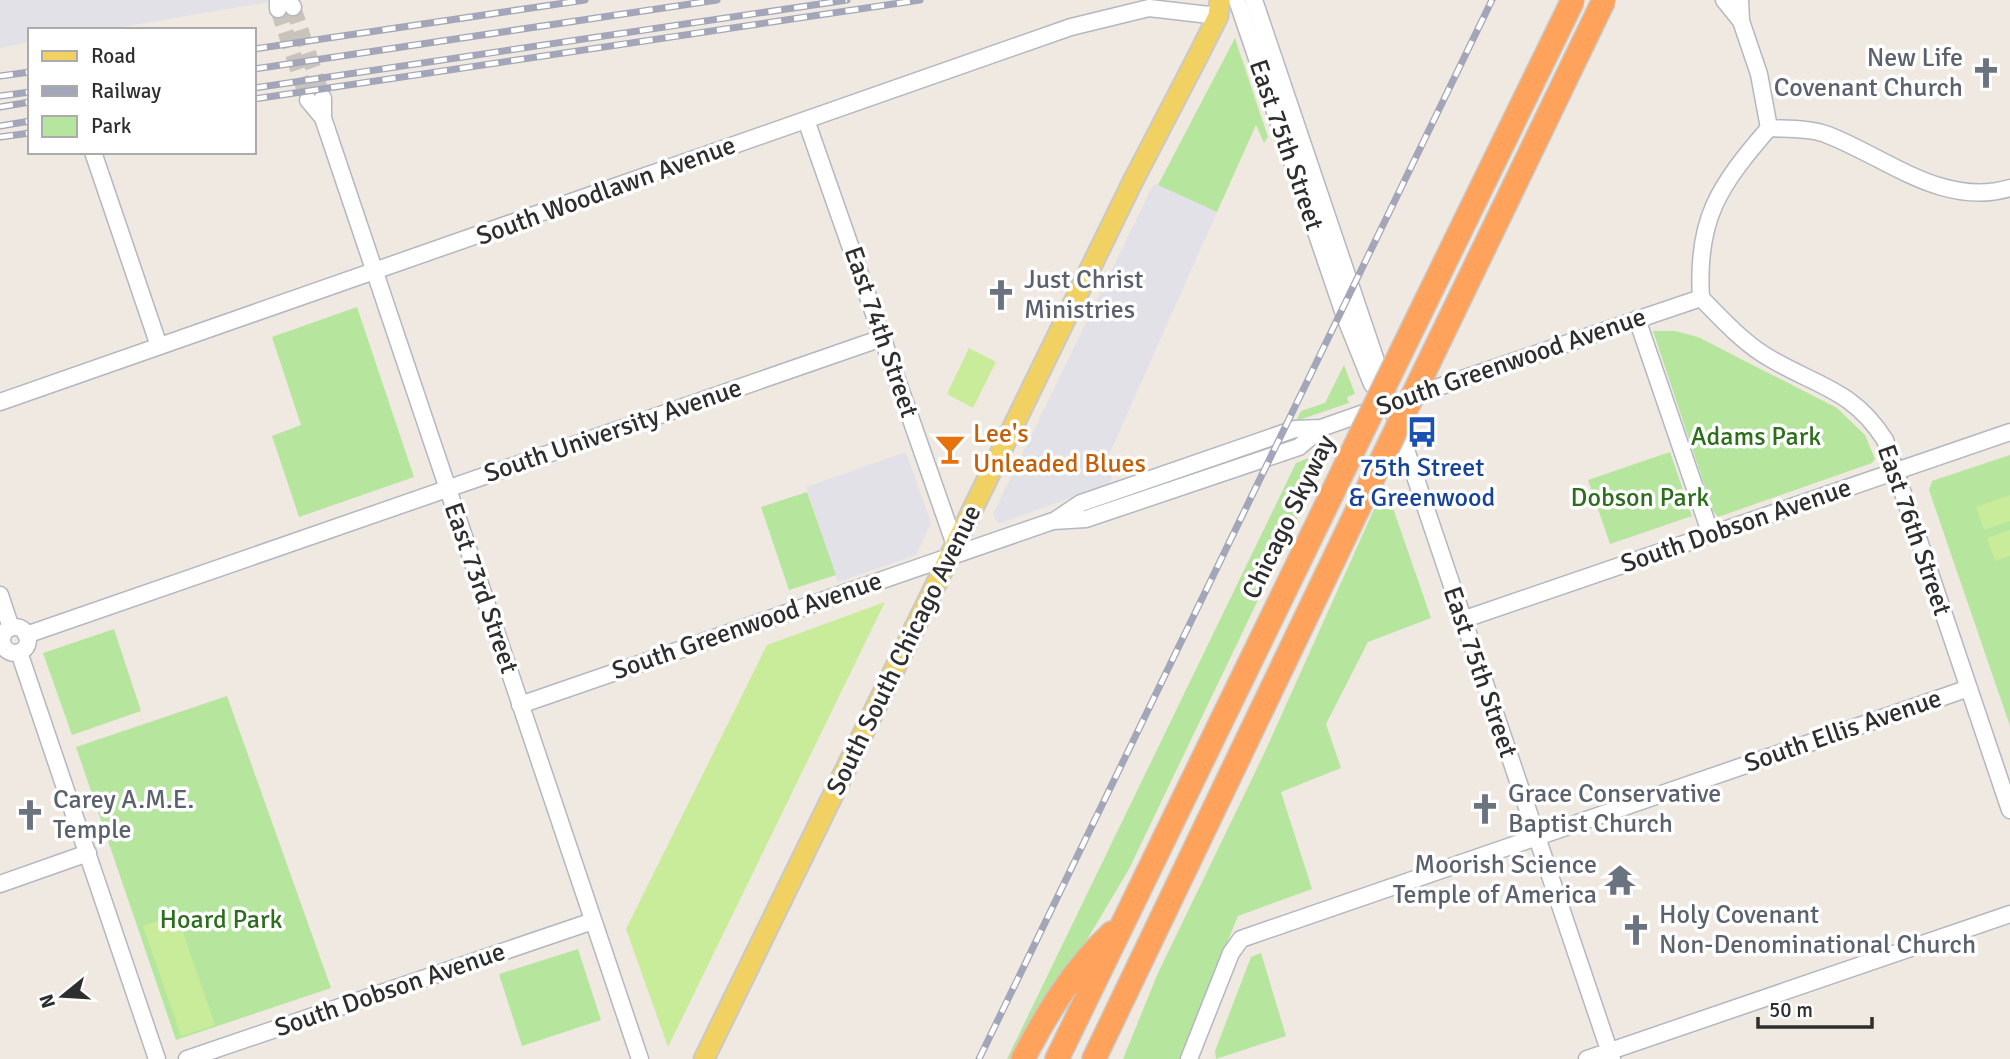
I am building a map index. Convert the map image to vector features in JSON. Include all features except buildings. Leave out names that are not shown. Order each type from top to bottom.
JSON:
[{"type":"highway","name":"Chicago Skyway","points":[[1057,1059],[1573,0]]},
{"type":"highway","points":[[1094,1059],[1604,0]]},
{"type":"highway","points":[[1023,1059],[1043,1021],[1088,955],[1122,923]]},
{"type":"highway","points":[[1106,1059],[1113,1020]]},
{"type":"main road","name":"South South Chicago Avenue","points":[[704,1059],[1219,8],[1235,0]]},
{"type":"street","name":"East 75th Street","points":[[1235,0],[1345,317],[1373,384],[1388,404]]},
{"type":"street","name":"East 75th Street","points":[[1254,0],[1388,404],[1610,1055]]},
{"type":"street","points":[[1724,0],[1741,21]]},
{"type":"street","points":[[1740,0],[1741,21],[1759,74],[1769,128]]},
{"type":"street","name":"South Woodlawn Avenue","points":[[0,402],[1108,17],[1149,8],[1219,8]]},
{"type":"street","name":"East 73rd Street","points":[[316,99],[640,1059]]},
{"type":"street","name":"East 74th Street","points":[[806,120],[952,550]]},
{"type":"street","points":[[1769,128],[1825,133],[1917,177],[1967,194],[2010,188]]},
{"type":"street","points":[[1702,298],[1699,262],[1707,223],[1735,167],[1769,128]]},
{"type":"street","points":[[94,154],[159,346]]},
{"type":"street","name":"South Greenwood Avenue","points":[[520,705],[952,550],[1053,521],[1081,503],[1295,429],[1321,428],[1702,298]]},
{"type":"street","name":"East 76th Street","points":[[1702,298],[1735,333],[1769,358],[1849,398],[1871,419],[1885,440],[2010,810]]},
{"type":"street","points":[[1637,319],[1711,535]]},
{"type":"street","name":"South University Avenue","points":[[26,635],[882,338]]},
{"type":"street","name":"South Dobson Avenue","points":[[1462,620],[2010,432]]},
{"type":"street","points":[[0,596],[11,628]]},
{"type":"street","points":[[11,628],[18,628],[26,635],[27,645],[19,652],[11,652],[1,644],[5,632],[11,628]]},
{"type":"street","points":[[19,652],[158,1059]]},
{"type":"street","name":"South Ellis Avenue","points":[[1189,1059],[1231,953],[1241,939],[1969,688]]},
{"type":"street","points":[[0,884],[88,853]]},
{"type":"street","points":[[1587,1059],[1610,1055],[2010,914]]},
{"type":"street","name":"South Dobson Avenue","points":[[187,1059],[593,921]]},
{"type":"shaded area","points":[[0,0],[280,0],[117,28],[28,28],[28,42],[0,48]]},
{"type":"shaded area","points":[[1154,183],[1217,212],[1100,475],[1115,471],[1109,484],[998,524],[993,514]]},
{"type":"shaded area","points":[[906,452],[931,523],[916,555],[838,582],[806,487]]},
{"type":"green space","points":[[1235,38],[1268,137],[1264,143],[1256,125],[1217,212],[1158,185]]},
{"type":"green space","points":[[357,307],[414,477],[299,517],[272,436],[301,425],[272,337]]},
{"type":"green space","name":"Adams Park","points":[[1653,331],[1675,331],[1698,337],[1837,408],[1865,435],[1875,459],[1872,463],[1718,517],[1713,511]]},
{"type":"green space","points":[[969,348],[996,362],[973,408],[947,394]]},
{"type":"green space","points":[[1344,365],[1355,394],[1347,397],[1349,403],[1296,421],[1301,411],[1325,403]]},
{"type":"green space","name":"Dobson Park","points":[[1670,452],[1692,516],[1610,544],[1588,480]]},
{"type":"green space","points":[[1319,454],[1326,458],[1129,869],[1016,1059],[1007,1059],[1296,463]]},
{"type":"green space","points":[[2010,455],[2010,726],[1929,490],[1932,481]]},
{"type":"green space","points":[[1385,485],[1431,618],[1368,642],[1326,724],[1341,768],[1281,792],[1312,889],[1238,916],[1180,1059],[1123,1059],[1158,973],[1263,756]]},
{"type":"green space","points":[[807,492],[836,575],[789,590],[761,507]]},
{"type":"green space","points":[[2010,495],[2010,521],[1984,530],[1976,507]]},
{"type":"green space","points":[[2010,530],[2010,556],[1995,561],[1987,538]]},
{"type":"green space","points":[[885,602],[668,1047],[626,929],[767,645]]},
{"type":"green space","points":[[114,629],[141,711],[72,735],[43,653]]},
{"type":"green space","name":"Hoard Park","points":[[227,696],[331,988],[176,1040],[76,747]]},
{"type":"green space","points":[[177,915],[215,1025],[181,1036],[143,926]]},
{"type":"green space","points":[[578,949],[601,1020],[522,1046],[499,974]]},
{"type":"green space","points":[[1261,953],[1286,1036],[1216,1059],[1215,1051],[1251,957]]},
{"type":"tunnel","points":[[293,7],[323,98]]},
{"type":"tunnel","points":[[278,9],[308,100]]},
{"type":"railway","points":[[256,49],[585,0]]},
{"type":"railway","points":[[256,69],[717,0]]},
{"type":"railway","points":[[256,88],[847,0]]},
{"type":"railway","points":[[256,99],[920,0]]},
{"type":"railway","points":[[979,1059],[1492,0]]},
{"type":"railway","points":[[0,76],[28,72]]},
{"type":"railway","points":[[0,96],[28,92]]},
{"type":"railway","points":[[0,107],[28,102]]},
{"type":"railway","points":[[0,126],[28,121]]},
{"type":"railway","points":[[0,137],[28,133]]},
{"type":"place","name":"New Life Covenant Church","points":[[1986,73]]},
{"type":"place","name":"Just Christ Ministries","points":[[1001,295]]},
{"type":"place","name":"75th Street & Greenwood","points":[[1422,432]]},
{"type":"place","name":"Lee's Unleaded Blues","points":[[950,449]]},
{"type":"place","name":"Grace Conservative Baptist Church","points":[[1485,809]]},
{"type":"place","name":"Carey A.M.E. Temple","points":[[30,815]]},
{"type":"place","name":"Moorish Science Temple of America","points":[[1620,880]]},
{"type":"place","name":"Holy Covenant Non-Denominational Church","points":[[1636,930]]}]
